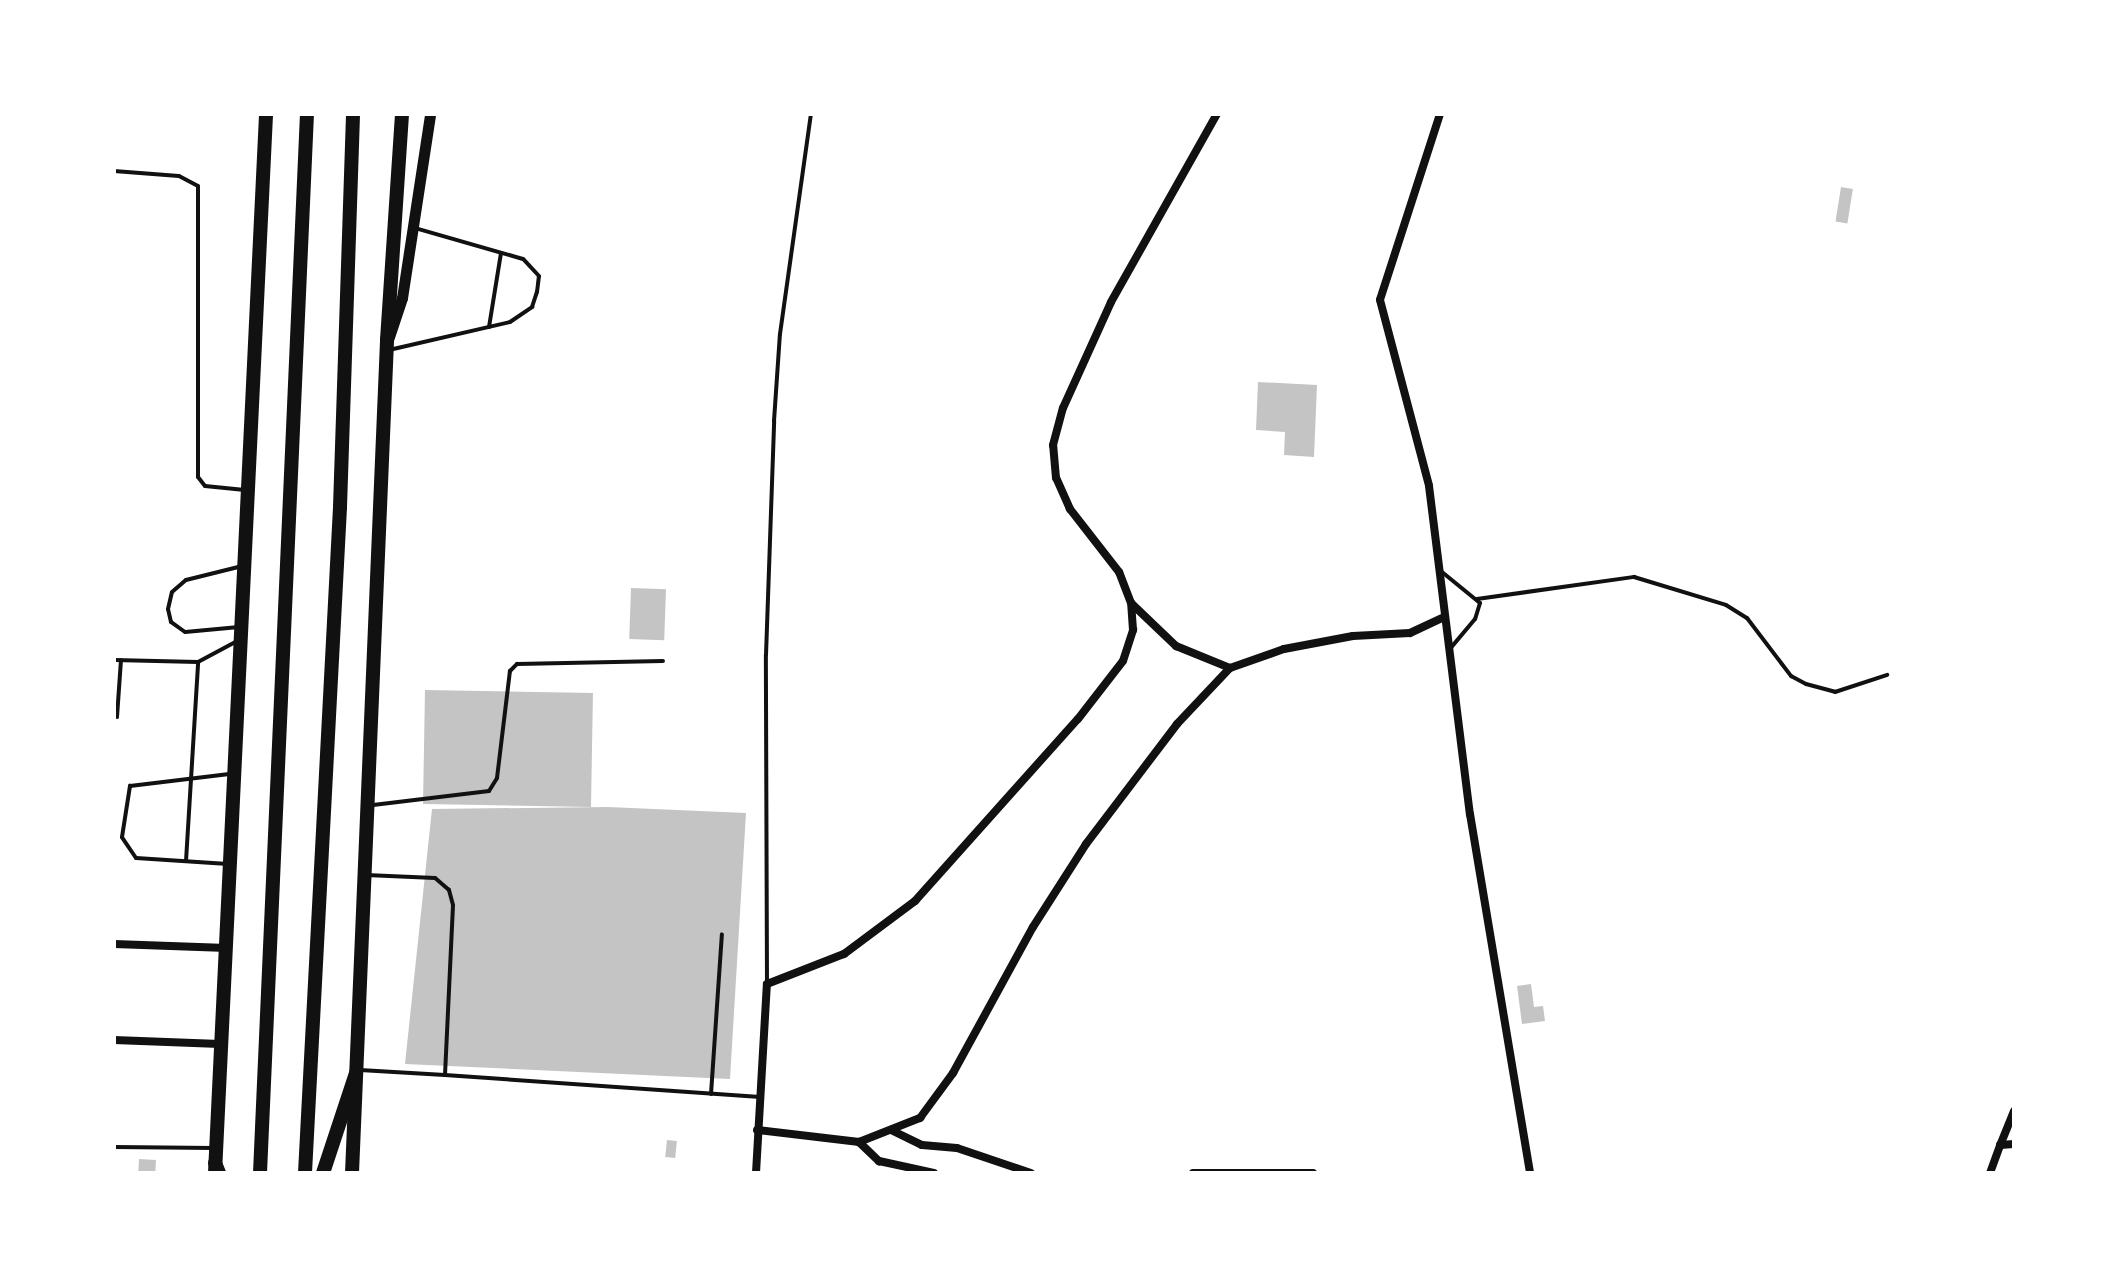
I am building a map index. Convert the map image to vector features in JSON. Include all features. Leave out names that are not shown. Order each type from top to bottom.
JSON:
[{"type":"main road","points":[[216,1164],[266,114]]},
{"type":"main road","points":[[260,1173],[307,114]]},
{"type":"main road","points":[[305,1173],[340,507],[353,114]]},
{"type":"main road","points":[[352,1173],[387,346],[402,114]]},
{"type":"main road","points":[[323,1173],[356,1072]]},
{"type":"street","points":[[387,346],[398,318],[415,228],[430,114]]},
{"type":"street","points":[[756,1173],[767,984],[844,954],[915,901],[1078,719],[1123,661],[1133,630],[1131,603],[1119,572],[1070,509],[1056,478],[1053,445],[1063,408],[1111,302],[1217,114]]},
{"type":"street","points":[[1440,114],[1380,300],[1429,486],[1470,814],[1530,1173]]},
{"type":"street","points":[[1131,603],[1176,646],[1230,668]]},
{"type":"street","points":[[757,1130],[859,1142],[920,1118],[953,1073],[1033,927],[1086,844],[1177,724],[1230,668],[1298,647],[1410,633],[1445,617]]},
{"type":"street","points":[[114,944],[227,948]]},
{"type":"street","points":[[114,1040],[220,1044]]},
{"type":"street","points":[[1990,1173],[2014,1111]]},
{"type":"street","points":[[891,1130],[922,1145],[957,1148],[1031,1173]]},
{"type":"street","points":[[859,1142],[879,1161],[934,1173]]},
{"type":"street","points":[[2000,1145],[2014,1144]]},
{"type":"street","points":[[1193,1173],[1313,1173]]},
{"type":"lane","points":[[767,984],[766,670],[774,421],[780,334],[811,114]]},
{"type":"lane","points":[[114,171],[186,177],[198,186],[198,477],[205,486],[248,491]]},
{"type":"lane","points":[[387,346],[489,327],[523,316],[537,292],[534,267],[501,253],[415,228]]},
{"type":"lane","points":[[489,327],[501,253]]},
{"type":"lane","points":[[241,633],[185,632],[171,622],[168,609],[172,592],[186,580],[244,565]]},
{"type":"lane","points":[[1440,570],[1477,599],[1634,577],[1726,605],[1747,618],[1791,676],[1806,684],[1835,692],[1887,675]]},
{"type":"lane","points":[[1450,650],[1475,619],[1477,599]]},
{"type":"lane","points":[[114,660],[198,662],[241,633]]},
{"type":"lane","points":[[117,717],[121,660]]},
{"type":"lane","points":[[366,805],[489,791],[497,778],[510,671],[517,664],[663,661]]},
{"type":"lane","points":[[186,861],[198,662]]},
{"type":"lane","points":[[231,864],[136,858],[122,837],[130,786],[235,773]]},
{"type":"lane","points":[[364,875],[435,878],[449,890],[453,905],[445,1075]]},
{"type":"lane","points":[[711,1094],[722,934]]},
{"type":"lane","points":[[356,1072],[445,1075],[760,1097]]},
{"type":"lane","points":[[114,1147],[216,1164]]},
{"type":"building","points":[[1841,187],[1853,189],[1847,223],[1836,222]]},
{"type":"building","points":[[1258,382],[1317,385],[1314,457],[1284,455],[1285,432],[1256,430]]},
{"type":"building","points":[[631,588],[666,589],[664,640],[629,639]]},
{"type":"building","points":[[425,690],[593,693],[591,807],[423,804]]},
{"type":"building","points":[[608,807],[746,813],[730,1079],[405,1064],[432,809]]},
{"type":"building","points":[[1531,984],[1534,1007],[1543,1006],[1545,1021],[1522,1024],[1517,986]]},
{"type":"building","points":[[667,1140],[677,1141],[675,1158],[665,1157]]},
{"type":"building","points":[[139,1159],[156,1160],[155,1173],[138,1173]]}]
